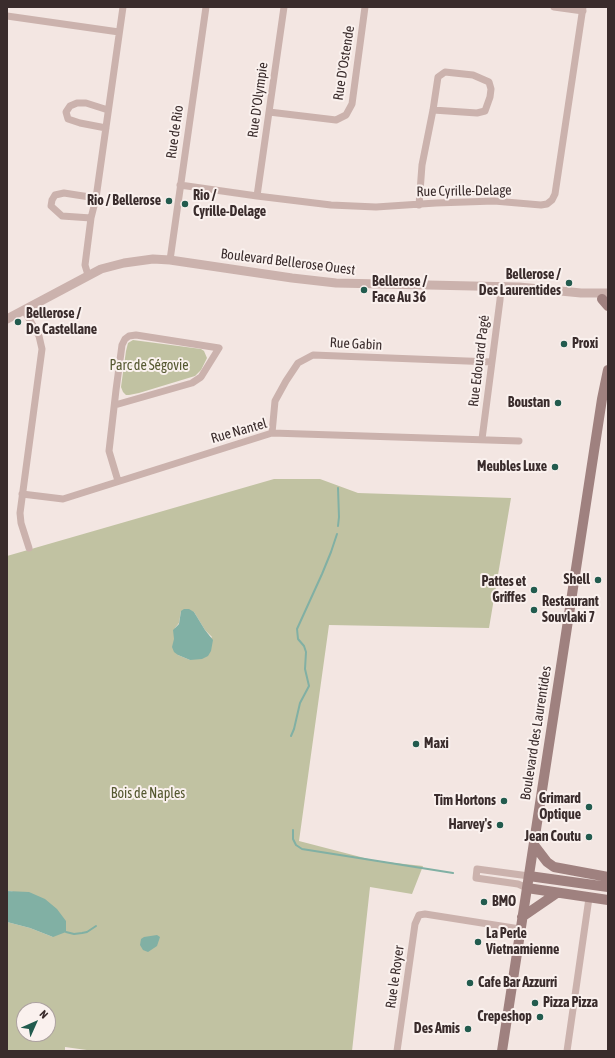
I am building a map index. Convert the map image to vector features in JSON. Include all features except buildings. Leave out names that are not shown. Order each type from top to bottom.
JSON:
[{"type":"main road","name":"Boulevard des Laurentides","points":[[502,1051],[599,419],[608,370]]},
{"type":"main road","name":"Boulevard des Laurentides","points":[[599,419],[608,392]]},
{"type":"main road","points":[[534,845],[547,862],[554,867],[608,877]]},
{"type":"main road","points":[[529,876],[608,887]]},
{"type":"main road","points":[[527,888],[608,900]]},
{"type":"main road","points":[[522,917],[557,893]]},
{"type":"street","points":[[88,275],[85,265],[91,218],[96,198],[123,7]]},
{"type":"street","name":"Rue de Rio","points":[[170,260],[206,7]]},
{"type":"street","name":"Rue D'Olympie","points":[[257,196],[284,7]]},
{"type":"street","name":"Rue D'Ostende","points":[[269,112],[336,120],[346,115],[352,104],[365,7]]},
{"type":"street","points":[[554,7],[583,9]]},
{"type":"street","name":"Rue Cyrille-Delage","points":[[180,185],[330,205],[376,207],[419,205],[436,202],[494,201],[543,205],[549,203],[555,194],[583,9]]},
{"type":"street","points":[[7,16],[119,32]]},
{"type":"street","points":[[419,205],[422,165],[434,110],[438,77],[445,72],[473,75],[489,82],[491,89],[490,97],[485,111],[477,113],[434,110]]},
{"type":"street","points":[[106,128],[68,119],[66,112],[70,106],[77,103],[86,103],[108,110]]},
{"type":"street","points":[[91,218],[62,216],[51,206],[52,200],[56,195],[64,193],[96,198]]},
{"type":"street","name":"Boulevard Bellerose Ouest","points":[[7,319],[88,275],[105,268],[149,259],[170,260],[322,282],[536,288],[581,293],[590,297],[607,300]]},
{"type":"street","name":"Rue Edouard Pagé","points":[[482,439],[500,300],[500,286]]},
{"type":"street","points":[[24,310],[39,336],[42,346],[20,513],[20,520],[29,548]]},
{"type":"street","points":[[114,405],[192,383],[201,377],[219,348],[141,335],[129,336],[125,340],[123,343],[114,405],[109,451],[118,481]]},
{"type":"street","name":"Rue Gabin","points":[[272,433],[275,401],[298,363],[313,355],[492,362]]},
{"type":"street","name":"Rue Nantel","points":[[22,494],[63,499],[272,433],[519,441]]},
{"type":"street","points":[[527,888],[518,884],[476,878],[478,869],[529,876]]},
{"type":"street","points":[[567,1051],[589,898]]},
{"type":"street","name":"Rue le Royer","points":[[397,1051],[415,924],[419,915],[425,914],[520,929]]},
{"type":"green space","name":"Parc de Ségovie","points":[[133,340],[201,349],[204,351],[207,358],[201,370],[195,376],[139,393],[126,395],[121,387],[128,343]]},
{"type":"green space","name":"Bois de Naples","points":[[274,479],[320,479],[358,493],[511,498],[489,628],[329,625],[299,841],[376,861],[423,866],[412,894],[370,887],[352,1051],[94,1051],[65,1047],[65,1051],[7,1051],[7,922],[30,928],[53,937],[12,891],[7,891],[7,556]],"holes":[[[181,611],[194,612],[205,630],[212,637],[190,660],[178,655],[174,639],[175,628],[179,623]]]},
{"type":"water","points":[[184,609],[189,609],[194,612],[213,640],[211,651],[208,656],[202,659],[190,660],[178,655],[174,652],[172,647],[174,639],[173,630],[179,624],[181,611]]},
{"type":"water","points":[[7,891],[29,892],[45,899],[57,909],[66,921],[66,932],[53,937],[30,928],[7,922]]},
{"type":"water","points":[[157,935],[160,937],[157,946],[148,952],[143,950],[140,945],[141,939],[144,937]]},
{"type":"waterway","points":[[338,488],[338,526]]},
{"type":"waterway","points":[[291,736],[300,703],[309,686],[305,669],[306,652],[304,646],[298,639],[297,629],[322,574],[337,534]]},
{"type":"waterway","points":[[293,830],[293,839],[296,845],[302,849],[453,873]]},
{"type":"waterway","points":[[66,932],[74,934],[82,933],[87,932],[96,926]]},
{"type":"place","name":"Rio / Bellerose","points":[[169,201]]},
{"type":"place","name":"Rio / Cyrille-Delage","points":[[185,204]]},
{"type":"place","name":"Bellerose / Des Laurentides","points":[[569,283]]},
{"type":"place","name":"Bellerose / Face Au 36","points":[[364,290]]},
{"type":"place","name":"Bellerose / De Castellane","points":[[18,322]]},
{"type":"place","name":"Proxi","points":[[564,344]]},
{"type":"place","name":"Boustan","points":[[558,403]]},
{"type":"place","name":"Meubles Luxe","points":[[555,467]]},
{"type":"place","name":"Shell","points":[[598,580]]},
{"type":"place","name":"Pattes et Griffes","points":[[534,590]]},
{"type":"place","name":"Restaurant Souvlaki 7","points":[[534,610]]},
{"type":"place","name":"Maxi","points":[[416,744]]},
{"type":"place","name":"Tim Hortons","points":[[504,801]]},
{"type":"place","name":"Grimard Optique","points":[[589,807]]},
{"type":"place","name":"Harvey's","points":[[500,825]]},
{"type":"place","name":"Jean Coutu","points":[[589,837]]},
{"type":"place","name":"BMO","points":[[484,902]]},
{"type":"place","name":"La Perle Vietnamienne","points":[[478,942]]},
{"type":"place","name":"Cafe Bar Azzurri","points":[[470,983]]},
{"type":"place","name":"Pizza Pizza","points":[[535,1003]]},
{"type":"place","name":"Crepeshop","points":[[540,1017]]},
{"type":"place","name":"Des Amis","points":[[468,1029]]}]
